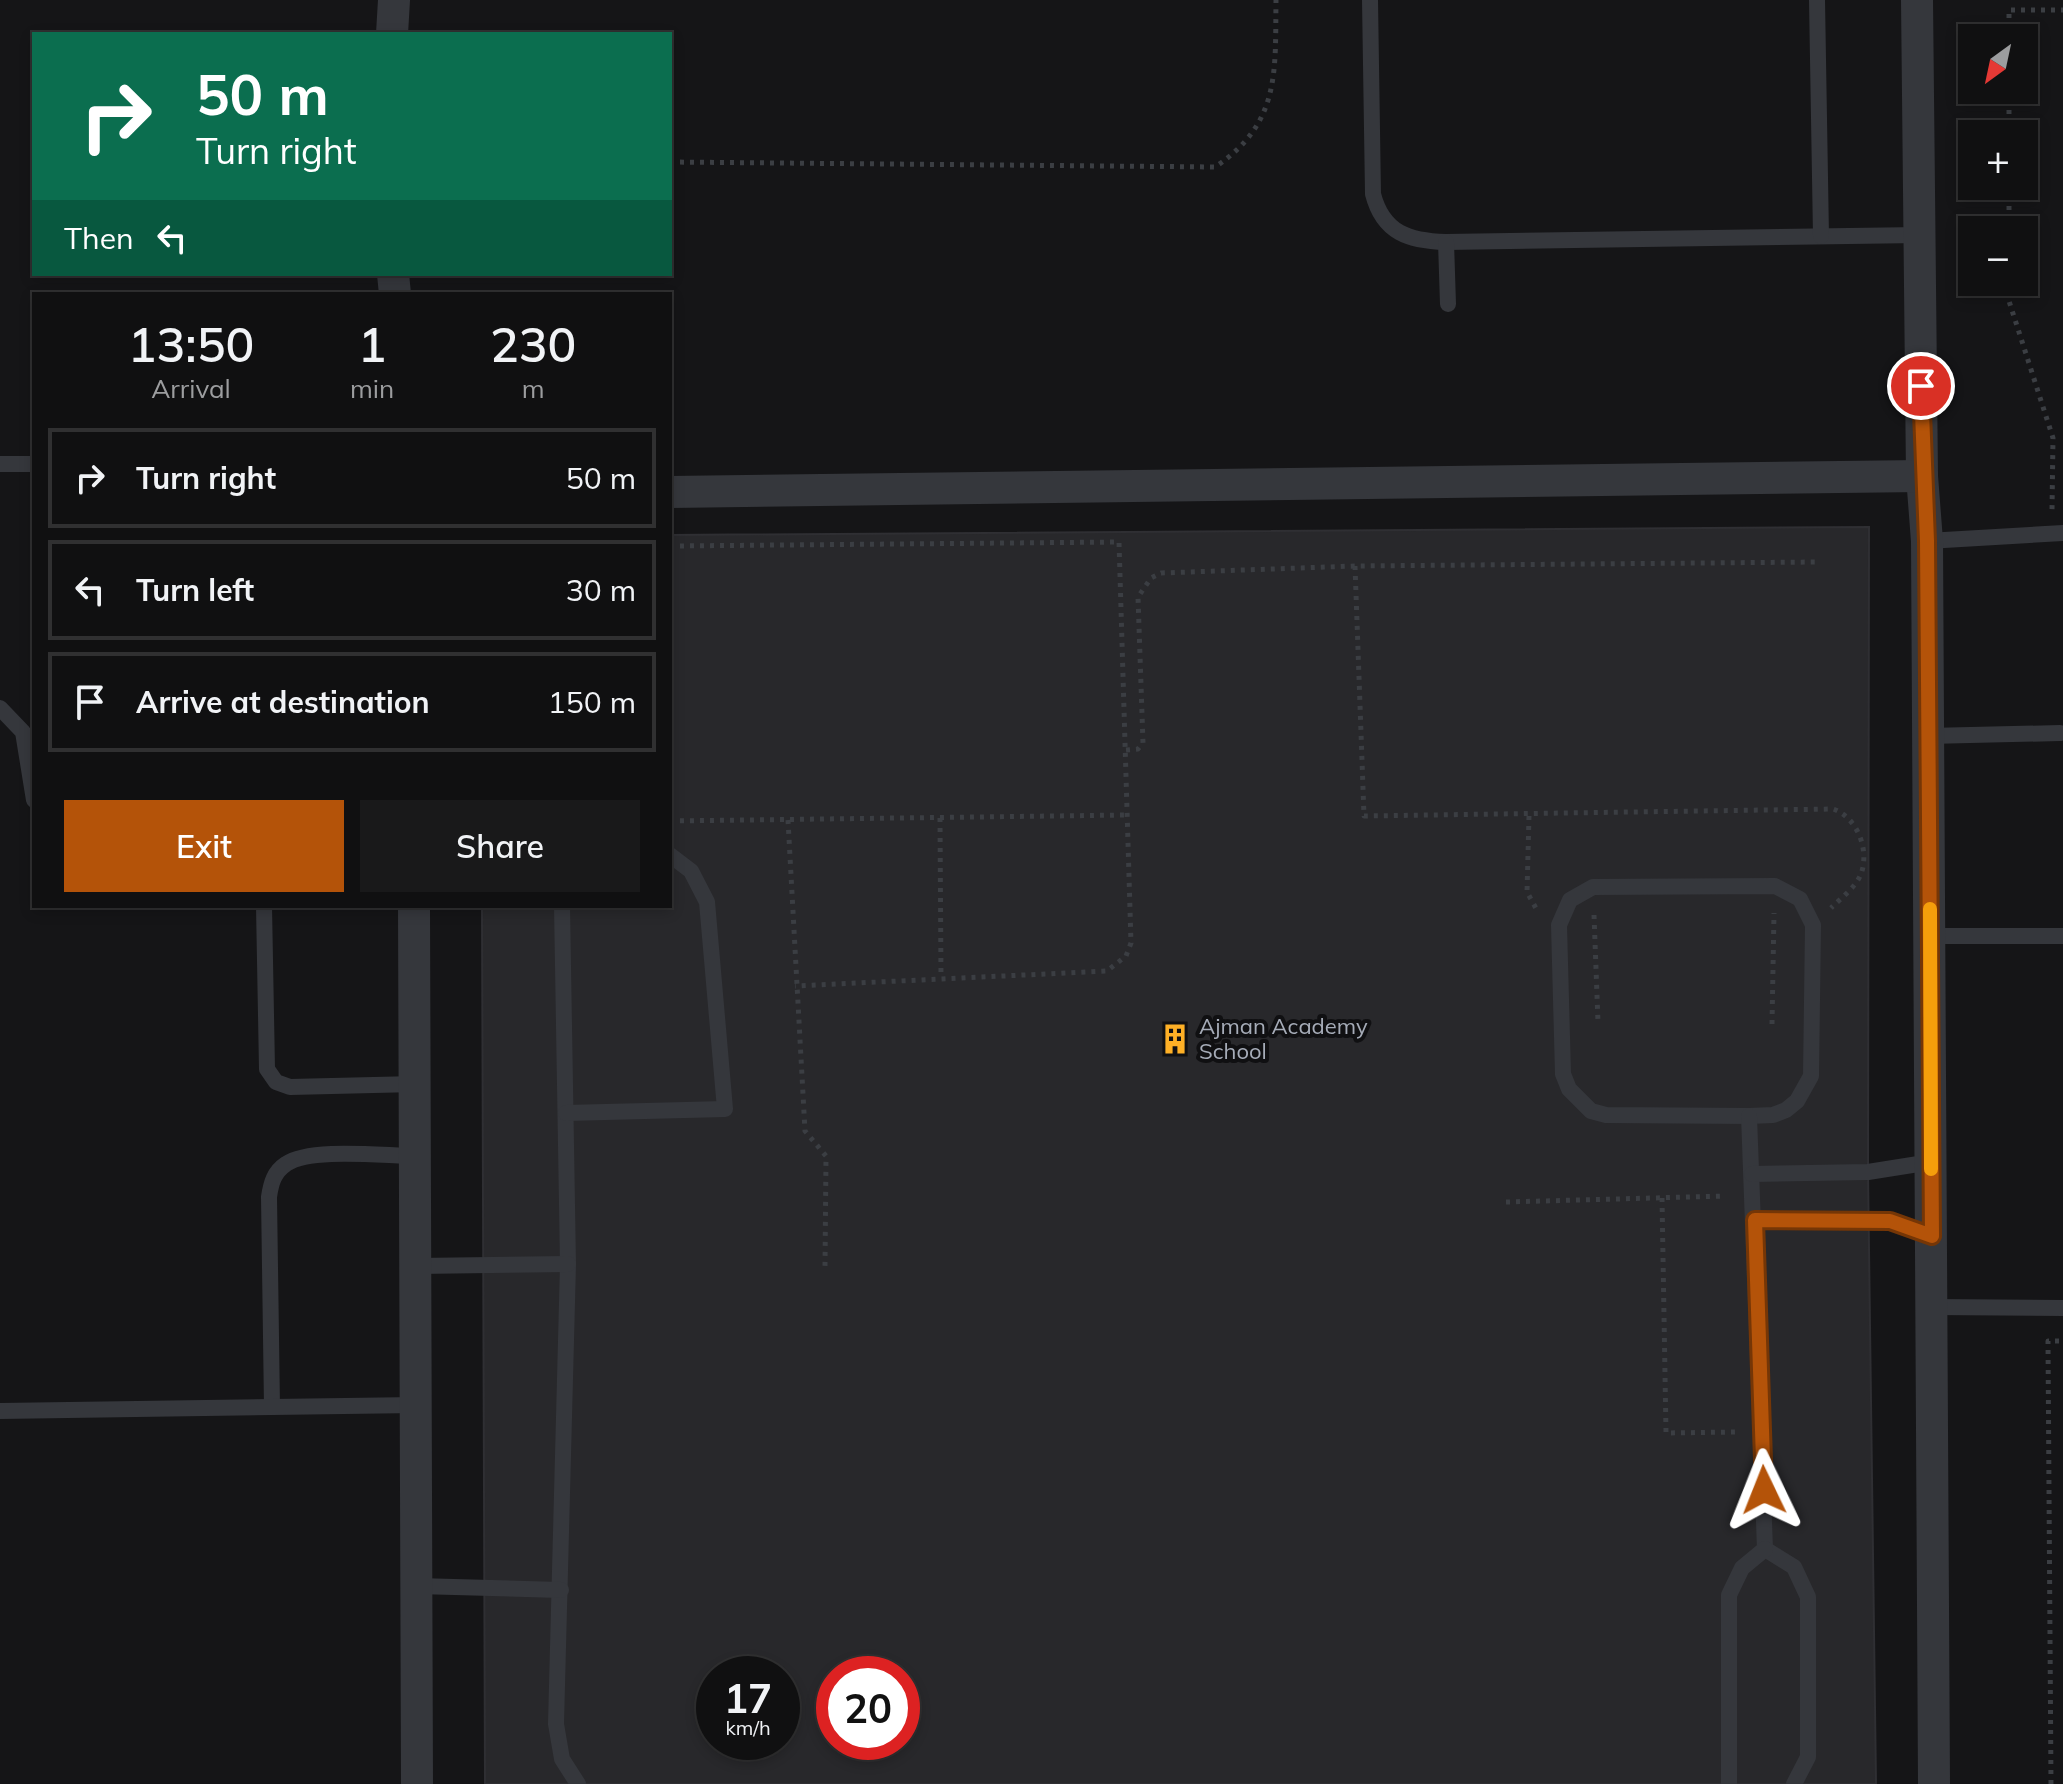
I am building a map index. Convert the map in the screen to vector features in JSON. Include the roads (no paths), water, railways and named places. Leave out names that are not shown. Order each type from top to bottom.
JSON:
[{"type":"street","points":[[392,32],[394,0]]},
{"type":"street","points":[[1917,0],[1922,476],[1927,541],[1934,1784]]},
{"type":"street","points":[[672,492],[1922,476]]},
{"type":"street","points":[[414,908],[417,1784]]},
{"type":"lane","points":[[1370,0],[1373,194],[1382,219],[1403,237],[1446,242],[1920,235]]},
{"type":"lane","points":[[1817,0],[1821,236]]},
{"type":"lane","points":[[1446,242],[1448,304]]},
{"type":"lane","points":[[0,464],[32,464]]},
{"type":"lane","points":[[1927,541],[2057,534]]},
{"type":"lane","points":[[0,708],[23,732],[32,788]]},
{"type":"lane","points":[[1928,736],[2060,733]]},
{"type":"lane","points":[[566,1113],[725,1109],[707,902],[691,871],[672,857]]},
{"type":"lane","points":[[1775,886],[1800,899],[1813,925],[1811,1076],[1797,1101],[1786,1110],[1773,1115],[1749,1116],[1606,1115],[1579,1101],[1563,1074],[1559,925],[1570,900],[1593,887],[1775,886]]},
{"type":"lane","points":[[264,908],[267,1069],[270,1076],[290,1087],[416,1084]]},
{"type":"lane","points":[[562,908],[568,1264],[557,1742],[562,1759],[578,1784]]},
{"type":"lane","points":[[1930,936],[2063,936]]},
{"type":"lane","points":[[1749,1116],[1765,1549]]},
{"type":"lane","points":[[272,1407],[269,1197],[276,1174],[284,1165],[306,1156],[416,1156]]},
{"type":"lane","points":[[1752,1174],[1868,1172],[1931,1162]]},
{"type":"lane","points":[[1755,1220],[1890,1221],[1932,1236]]},
{"type":"lane","points":[[417,1266],[568,1264]]},
{"type":"lane","points":[[1932,1307],[2063,1308]]},
{"type":"lane","points":[[0,1411],[417,1405]]},
{"type":"lane","points":[[1729,1784],[1729,1595],[1742,1568],[1765,1549]]},
{"type":"lane","points":[[1765,1549],[1794,1567],[1808,1597],[1808,1757],[1794,1784]]},
{"type":"lane","points":[[417,1586],[561,1590]]},
{"type":"place","name":"Ajman Academy School","points":[[1175,1039]]}]
